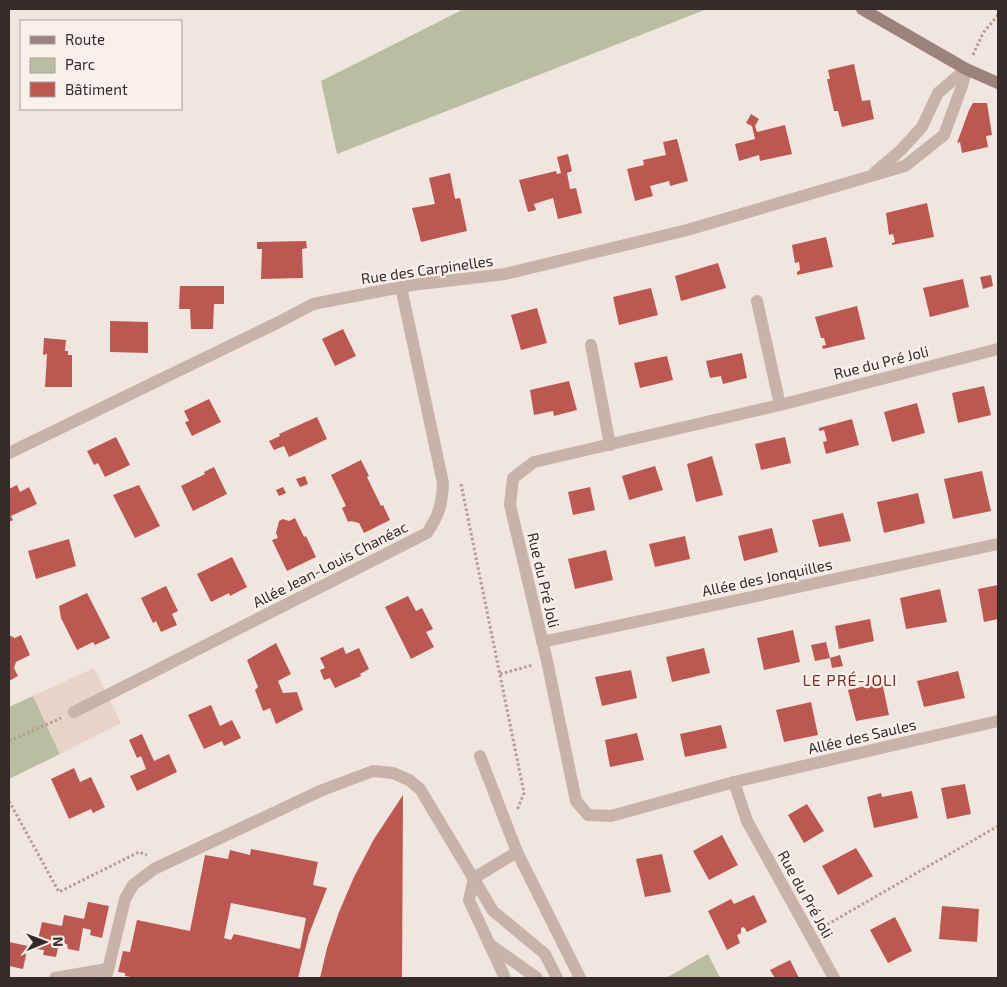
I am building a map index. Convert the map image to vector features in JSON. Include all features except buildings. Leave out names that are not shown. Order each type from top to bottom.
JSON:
[{"type":"main road","points":[[862,9],[966,69],[998,84]]},
{"type":"street","name":"Rue des Carpinelles","points":[[872,176],[922,127],[938,93],[966,69]]},
{"type":"street","name":"Rue des Carpinelles","points":[[9,453],[313,304],[401,287],[505,274],[687,230],[905,166],[944,135],[962,86],[966,69]]},
{"type":"street","name":"Allée Jean-Louis Chanéac","points":[[74,712],[426,533],[438,516],[442,502],[443,483],[401,287]]},
{"type":"street","points":[[757,301],[780,405]]},
{"type":"street","points":[[591,346],[610,445]]},
{"type":"street","name":"Rue du Pré Joli","points":[[834,978],[747,821],[734,782],[610,816],[588,815],[576,801],[547,661],[510,505],[513,478],[534,462],[780,405],[998,349]]},
{"type":"street","name":"Allée des Jonquilles","points":[[542,642],[998,544]]},
{"type":"street","name":"Allée des Saules","points":[[734,782],[998,721]]},
{"type":"street","points":[[480,756],[517,852],[580,978]]},
{"type":"street","points":[[55,978],[106,974],[125,899],[133,885],[154,868],[320,790],[373,771],[393,773],[409,780],[420,789],[493,911],[545,954],[557,978]]},
{"type":"street","points":[[505,978],[487,943],[469,900],[474,878],[517,852]]},
{"type":"street","points":[[487,943],[537,978]]},
{"type":"path","points":[[966,69],[984,33],[998,15]]},
{"type":"path","points":[[460,479],[524,793],[508,832]]},
{"type":"path","points":[[500,674],[547,661]]},
{"type":"path","points":[[9,741],[74,712]]},
{"type":"path","points":[[9,801],[59,892],[139,852],[166,863]]},
{"type":"path","points":[[810,935],[998,826]]},
{"type":"green space","points":[[464,9],[707,9],[337,154],[321,81]]},
{"type":"green space","points":[[33,696],[60,754],[9,779],[9,707]]},
{"type":"green space","points":[[708,954],[720,978],[666,978]]},
{"type":"shaded area","points":[[94,668],[121,723],[60,754],[33,696]]},
{"type":"district","name":"LE PRÉ-JOLI","points":[[850,679]]}]
